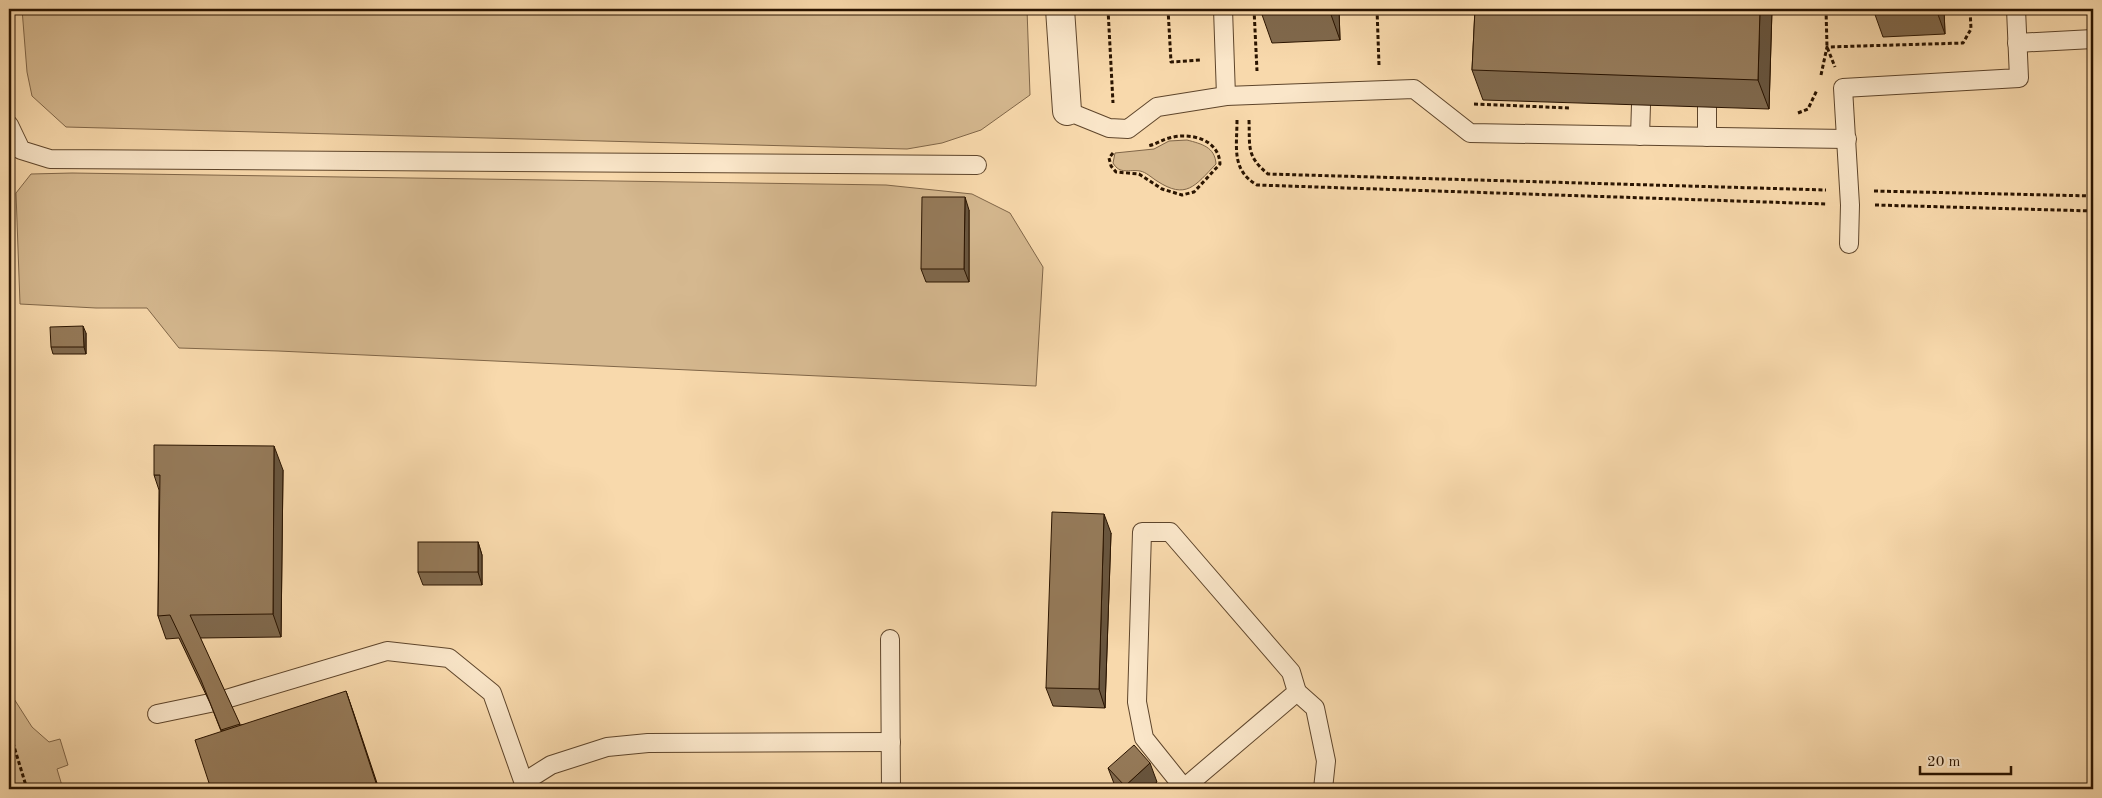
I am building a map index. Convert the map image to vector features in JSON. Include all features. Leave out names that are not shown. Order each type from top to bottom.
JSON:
[{"type":"street","points":[[1060,9],[1067,111]]},
{"type":"lane","points":[[1223,9],[1225,59],[1237,96]]},
{"type":"lane","points":[[1849,244],[1850,197],[1843,88],[2019,78],[2016,9]]},
{"type":"lane","points":[[2017,43],[2093,39]]},
{"type":"lane","points":[[1067,111],[1109,128],[1128,129],[1157,107],[1237,96],[1414,89],[1470,133],[1847,139]]},
{"type":"lane","points":[[1640,136],[1641,105]]},
{"type":"lane","points":[[1707,107],[1707,137]]},
{"type":"lane","points":[[9,125],[21,150],[50,159],[977,165]]},
{"type":"lane","points":[[1297,692],[1183,788],[1144,738],[1137,702],[1142,532],[1170,532],[1291,672],[1297,692],[1315,708],[1326,761],[1323,789]]},
{"type":"lane","points":[[890,639],[891,789]]},
{"type":"lane","points":[[157,714],[218,701],[387,651],[449,658],[492,692],[525,785],[550,765],[607,747],[648,743],[890,742]]},
{"type":"path","points":[[1108,9],[1113,112],[1128,129],[1130,147]]},
{"type":"path","points":[[1168,9],[1171,62],[1256,58]]},
{"type":"path","points":[[1254,9],[1257,74],[1237,96],[1238,166],[1245,178],[1257,185],[1850,197],[2093,196]]},
{"type":"path","points":[[1376,9],[1380,70]]},
{"type":"path","points":[[1826,9],[1827,47],[1843,88]]},
{"type":"path","points":[[1827,47],[1963,43],[1971,28],[1970,9]]},
{"type":"path","points":[[1237,96],[1254,163],[1268,174],[1850,197],[2093,211]]},
{"type":"path","points":[[1175,136],[1193,137],[1208,140],[1216,148],[1220,164],[1194,192],[1173,194],[1139,174],[1116,172],[1111,166],[1109,158],[1117,148],[1130,147],[1154,145],[1175,136]]},
{"type":"path","points":[[9,730],[27,789]]},
{"type":"shaded area","points":[[22,9],[254,9],[256,11],[304,14],[308,9],[1027,9],[1030,95],[981,130],[942,143],[907,149],[66,127],[32,96],[27,72]]},
{"type":"shaded area","points":[[1187,140],[1207,147],[1213,154],[1216,164],[1202,179],[1190,188],[1183,190],[1167,187],[1147,174],[1125,171],[1116,167],[1113,163],[1115,153],[1154,149],[1169,141]]},
{"type":"shaded area","points":[[72,173],[886,185],[972,194],[1010,213],[1043,267],[1036,386],[179,348],[147,308],[96,308],[20,304],[16,193],[31,174]]},
{"type":"shaded area","points":[[9,691],[32,727],[49,742],[60,739],[68,765],[57,769],[63,789],[9,789]]},
{"type":"building","points":[[1475,9],[1760,9],[1758,80],[1472,70]]},
{"type":"building","points":[[922,197],[965,197],[964,269],[921,269]]},
{"type":"building","points":[[83,326],[84,347],[51,347],[50,327]]},
{"type":"building","points":[[154,445],[274,446],[273,614],[190,615],[240,724],[221,730],[201,680],[170,615],[158,616],[160,475],[154,475]]},
{"type":"building","points":[[1052,512],[1104,514],[1099,689],[1046,688]]},
{"type":"building","points":[[418,542],[478,542],[478,572],[418,572]]},
{"type":"building","points":[[346,691],[378,789],[211,789],[195,740]]},
{"type":"building","points":[[1134,745],[1150,763],[1125,786],[1108,768]]}]
